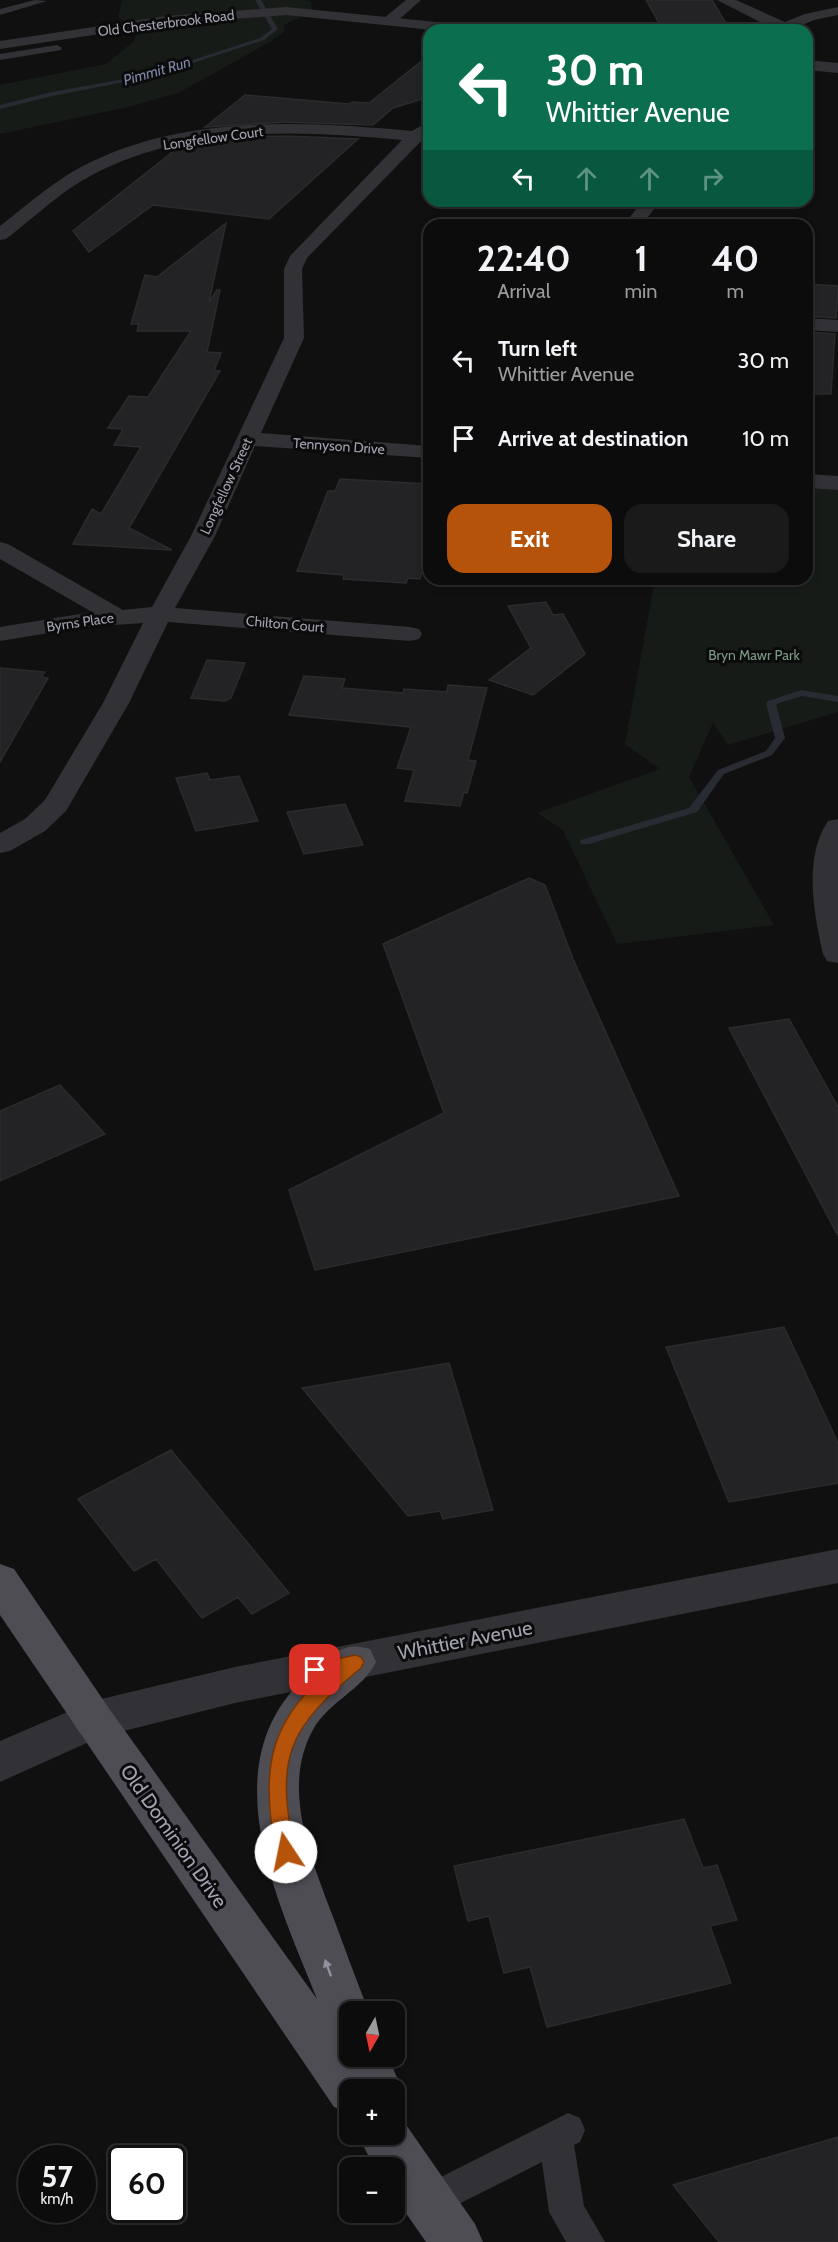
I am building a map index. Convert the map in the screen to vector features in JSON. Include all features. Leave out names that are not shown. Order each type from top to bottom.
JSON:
[{"type":"main road","name":"Old Dominion Drive","points":[[0,1581],[93,1720],[343,2079]]},
{"type":"main road","points":[[342,2001],[286,1852],[277,1809],[276,1780],[286,1740],[299,1714],[320,1691],[355,1662]]},
{"type":"main road","points":[[390,2145],[457,2242]]},
{"type":"main road","points":[[400,2145],[421,2190]]},
{"type":"street","points":[[389,21],[414,0]]},
{"type":"street","points":[[724,0],[774,24]]},
{"type":"street","points":[[798,24],[838,10]]},
{"type":"street","name":"Old Chesterbrook Road","points":[[0,45],[148,22],[286,11],[423,25]]},
{"type":"street","points":[[813,66],[838,68]]},
{"type":"street","name":"Longfellow Court","points":[[0,235],[88,171],[126,155],[162,144],[225,133],[290,129],[422,131]]},
{"type":"street","name":"Longfellow Street","points":[[0,845],[35,825],[56,805],[116,703],[160,614],[203,536],[294,339],[293,269],[298,256],[422,131]]},
{"type":"street","points":[[813,324],[838,326]]},
{"type":"street","name":"Tennyson Drive","points":[[248,439],[423,452]]},
{"type":"street","points":[[813,481],[838,483]]},
{"type":"street","points":[[0,549],[116,616]]},
{"type":"street","name":"Byrns Place","points":[[0,634],[116,616],[160,614]]},
{"type":"street","name":"Chilton Court","points":[[160,614],[410,634]]},
{"type":"street","points":[[838,827],[827,861],[828,913],[838,954]]},
{"type":"street","name":"Whittier Avenue","points":[[0,1762],[93,1720],[235,1685],[838,1566]]},
{"type":"lane","points":[[0,12],[42,1]]},
{"type":"lane","points":[[0,57],[57,48]]},
{"type":"lane","points":[[421,2190],[561,2134],[567,2212],[587,2242]]},
{"type":"green space","points":[[122,0],[306,0],[311,1],[312,10],[284,25],[284,32],[270,42],[178,93],[128,107],[0,134],[0,85],[106,64],[134,41],[137,33],[118,17]]},
{"type":"green space","name":"Bryn Mawr Park","points":[[813,488],[838,490],[838,712],[728,745],[713,723],[689,777],[774,925],[617,944],[563,830],[537,813],[660,769],[625,744],[654,585],[813,585]]},
{"type":"building","points":[[646,0],[712,0],[726,24],[660,24]]},
{"type":"building","points":[[423,60],[423,99],[393,108],[373,125],[285,122],[205,127],[245,95],[349,104],[352,102],[369,103]]},
{"type":"building","points":[[245,137],[358,139],[269,219],[153,205],[89,252],[73,231],[180,146]]},
{"type":"building","points":[[226,223],[209,302],[217,290],[220,290],[207,352],[221,353],[214,371],[220,371],[129,528],[172,550],[73,544],[92,509],[101,514],[141,447],[114,445],[123,429],[108,428],[129,396],[148,397],[191,331],[137,331],[139,324],[131,324],[145,275],[157,277]]},
{"type":"building","points":[[813,284],[838,286],[836,318],[813,316]]},
{"type":"building","points":[[813,332],[835,334],[831,394],[813,394]]},
{"type":"building","points":[[340,479],[423,484],[423,569],[420,579],[408,578],[406,583],[343,579],[344,575],[297,571],[328,491],[335,491]]},
{"type":"building","points":[[546,602],[553,615],[563,614],[585,654],[533,695],[489,680],[531,648],[508,606]]},
{"type":"building","points":[[207,660],[245,663],[231,698],[225,701],[191,698]]},
{"type":"building","points":[[0,668],[45,672],[41,677],[48,678],[0,762]]},
{"type":"building","points":[[304,676],[345,679],[342,688],[403,693],[404,689],[447,692],[448,685],[487,688],[468,760],[476,761],[467,793],[464,792],[460,806],[405,801],[414,770],[397,768],[411,727],[289,715]]},
{"type":"building","points":[[207,773],[210,780],[239,776],[258,821],[196,831],[176,778]]},
{"type":"building","points":[[345,804],[363,845],[304,854],[287,812]]},
{"type":"building","points":[[529,878],[545,885],[573,959],[679,1196],[315,1270],[289,1190],[444,1113],[383,944]]},
{"type":"building","points":[[789,1019],[838,1107],[838,1236],[729,1028]]},
{"type":"building","points":[[60,1085],[105,1134],[0,1181],[0,1111]]},
{"type":"building","points":[[784,1327],[838,1443],[838,1483],[729,1502],[666,1347]]},
{"type":"building","points":[[449,1363],[493,1510],[443,1519],[440,1511],[408,1516],[302,1388]]},
{"type":"building","points":[[171,1450],[289,1593],[252,1614],[238,1597],[202,1618],[156,1559],[134,1571],[78,1499]]},
{"type":"building","points":[[684,1819],[703,1868],[717,1865],[737,1920],[710,1926],[731,1983],[547,2027],[530,1967],[504,1973],[489,1916],[468,1921],[454,1866]]},
{"type":"building","points":[[838,2137],[838,2242],[719,2242],[673,2185]]},
{"type":"waterway","name":"Pimmit Run","points":[[0,107],[52,94],[148,76],[262,39],[275,29],[258,0]]},
{"type":"waterway","points":[[585,842],[693,810],[721,772],[769,753],[780,738],[771,703],[801,693],[838,699]]},
{"type":"route","points":[[286,1852],[277,1809],[276,1780],[286,1740],[299,1714],[320,1691],[355,1662],[315,1670]]}]
